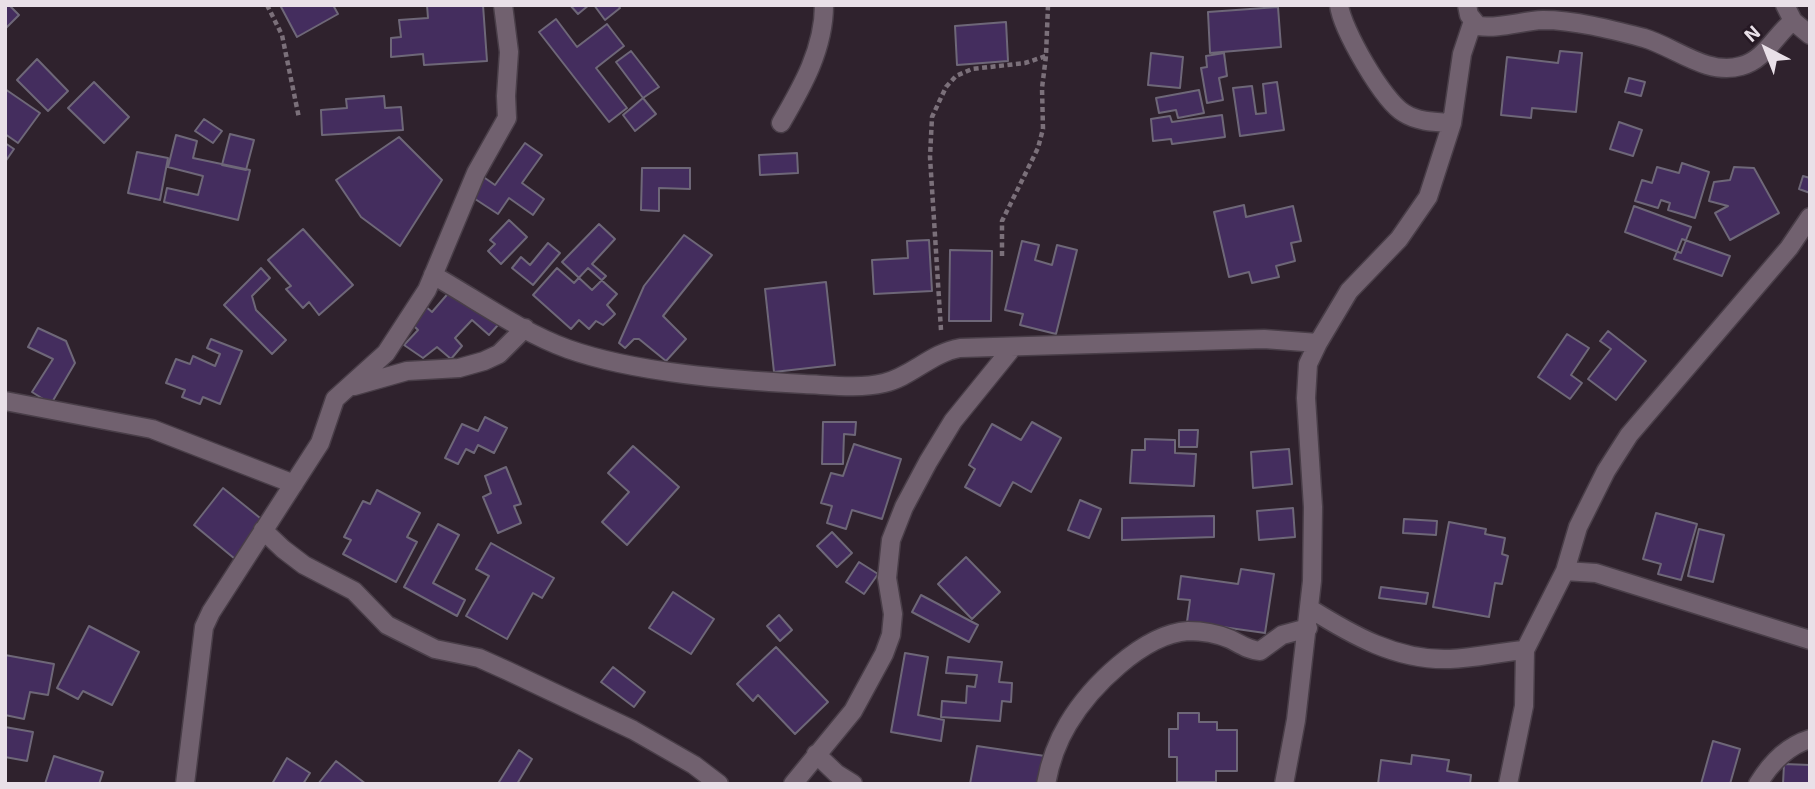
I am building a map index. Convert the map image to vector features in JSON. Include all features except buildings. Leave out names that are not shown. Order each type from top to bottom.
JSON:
[{"type":"street","points":[[185,784],[204,627],[216,600],[324,435],[335,399],[386,352],[428,290],[476,173],[507,118],[509,52],[503,5]]},
{"type":"street","points":[[781,123],[813,61],[822,32],[824,5]]},
{"type":"street","points":[[1339,5],[1343,22],[1383,93],[1397,109],[1415,119],[1452,123]]},
{"type":"street","points":[[1284,784],[1296,720],[1312,581],[1313,507],[1306,376],[1308,364],[1349,291],[1399,239],[1428,197],[1452,123],[1470,13]]},
{"type":"street","points":[[1470,13],[1478,26],[1490,28],[1546,20],[1647,39],[1701,63],[1727,68],[1740,67],[1758,58],[1789,13],[1810,35]]},
{"type":"street","points":[[1508,784],[1524,706],[1525,650],[1565,571],[1582,519],[1606,471],[1629,435],[1789,248],[1810,217]]},
{"type":"street","points":[[433,275],[524,328],[565,348],[595,358],[764,381],[862,385],[884,383],[942,352],[960,348],[1264,339],[1318,343]]},
{"type":"street","points":[[347,387],[407,371],[459,368],[484,361],[499,354],[524,328]]},
{"type":"street","points":[[793,784],[853,711],[884,654],[891,635],[893,614],[887,578],[891,540],[904,507],[953,421],[1013,347]]},
{"type":"street","points":[[5,401],[152,429],[294,484]]},
{"type":"street","points":[[263,530],[282,549],[304,565],[354,591],[387,625],[435,649],[479,658],[633,730],[694,765],[719,784]]},
{"type":"street","points":[[1565,571],[1596,573],[1810,640]]},
{"type":"street","points":[[1309,608],[1346,631],[1400,653],[1446,659],[1525,650]]},
{"type":"street","points":[[1046,784],[1055,750],[1074,714],[1109,675],[1150,643],[1187,631],[1227,638],[1250,650],[1259,651],[1282,635],[1308,628]]},
{"type":"street","points":[[1758,784],[1778,757],[1800,742],[1810,739]]},
{"type":"street","points":[[816,754],[837,774],[853,784]]},
{"type":"path","points":[[267,5],[282,35],[299,118]]},
{"type":"path","points":[[1002,256],[1002,221],[1038,148],[1043,129],[1042,88],[1048,5]]},
{"type":"path","points":[[942,352],[930,157],[932,117],[946,87],[956,76],[972,69],[1026,63],[1046,56]]}]
